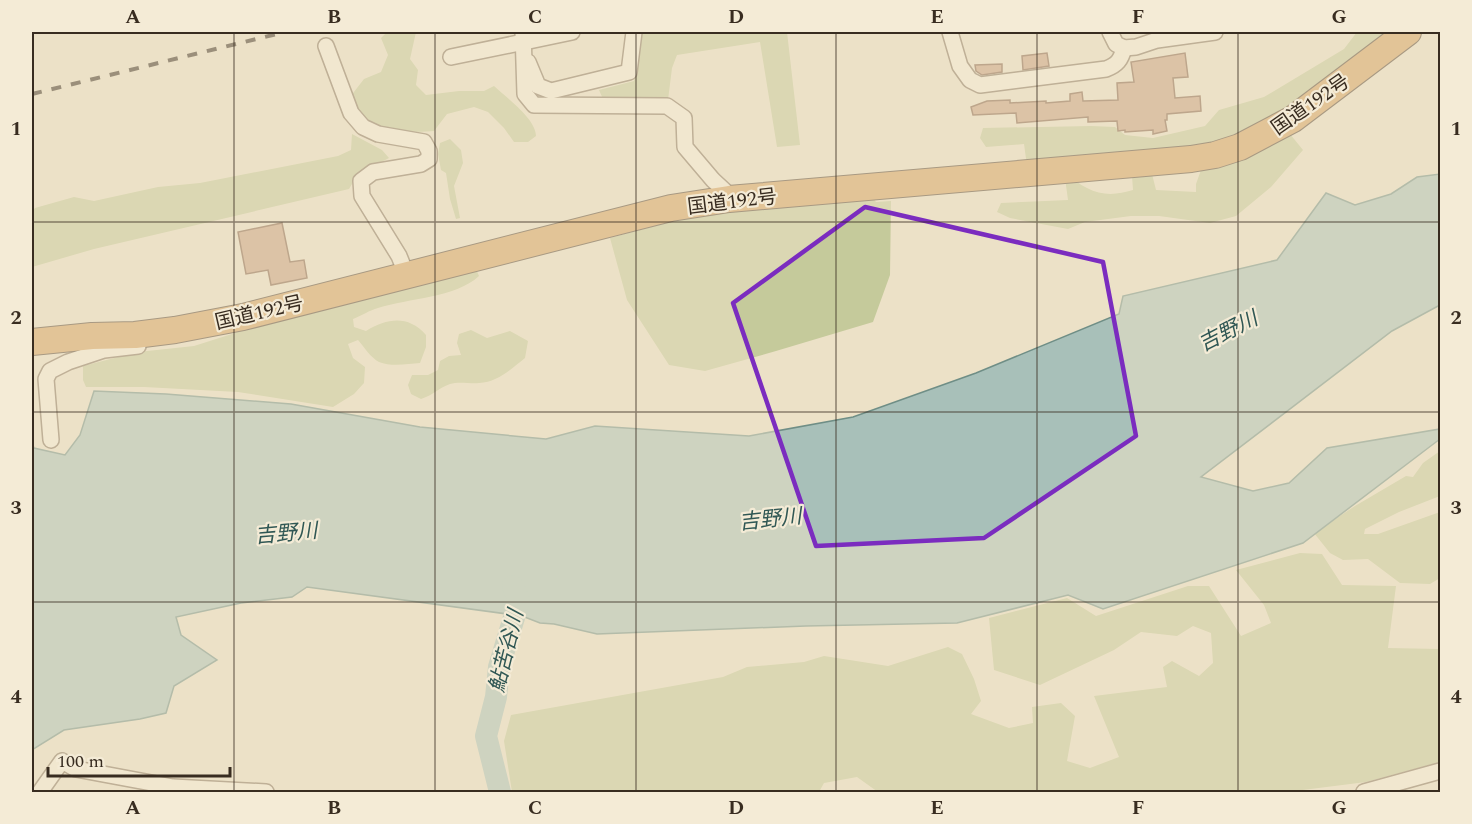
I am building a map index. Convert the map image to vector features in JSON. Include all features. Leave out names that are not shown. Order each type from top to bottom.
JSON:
[{"type":"highway","name":"国道192号","points":[[32,342],[92,336],[135,335],[243,317],[671,208],[729,199],[1191,159],[1215,155],[1240,147],[1293,119],[1408,32]]},
{"type":"street","points":[[451,57],[523,37],[572,32]]},
{"type":"street","points":[[524,57],[538,86],[551,91],[628,72],[634,32]]},
{"type":"street","points":[[950,32],[960,66],[970,80],[980,85],[1106,69],[1115,66],[1122,58],[1124,48]]},
{"type":"street","points":[[1110,32],[1116,44],[1124,48],[1136,47],[1157,40],[1215,32]]},
{"type":"street","points":[[523,37],[525,94],[534,105],[668,106],[684,118],[685,147],[712,180],[727,193],[729,199]]},
{"type":"street","points":[[326,46],[351,113],[363,127],[378,134],[424,142],[429,151],[429,159],[421,164],[373,172],[361,181],[362,196],[399,256],[407,276]]},
{"type":"street","points":[[51,440],[46,379],[50,371],[68,362],[104,350],[181,341],[212,334],[243,317]]},
{"type":"street","points":[[40,792],[62,761],[76,769],[173,787],[266,792]]},
{"type":"street","points":[[1364,792],[1440,771]]},
{"type":"highlighted area","points":[[865,207],[1103,262],[1136,436],[984,538],[816,546],[733,303]]},
{"type":"green space","points":[[387,32],[416,32],[410,59],[418,70],[416,85],[426,95],[484,91],[494,86],[526,116],[535,129],[536,136],[528,142],[514,142],[488,112],[474,107],[447,114],[434,131],[387,129],[370,123],[361,116],[350,97],[364,79],[381,72],[388,55],[381,38]]},
{"type":"green space","points":[[643,32],[787,32],[800,145],[777,147],[760,42],[677,55],[672,68],[668,100],[603,99],[599,90],[634,81],[638,41]]},
{"type":"green space","points":[[1357,32],[1393,32],[1290,134],[1303,150],[1271,187],[1236,216],[1210,223],[1159,216],[1131,216],[1085,222],[1068,229],[1010,218],[997,212],[1001,203],[1068,200],[1065,178],[1098,192],[1115,194],[1133,190],[1132,176],[1152,174],[1156,190],[1196,192],[1201,170],[1162,155],[1027,166],[1024,144],[986,147],[980,138],[983,128],[1115,127],[1125,135],[1153,138],[1205,126],[1219,110],[1264,97],[1344,49]]},
{"type":"green space","points":[[352,134],[382,150],[389,158],[358,174],[349,189],[94,249],[32,267],[32,212],[35,208],[74,197],[94,201],[158,187],[200,183],[338,156],[351,150]]},
{"type":"green space","points":[[450,139],[461,150],[463,163],[454,186],[460,218],[456,219],[446,173],[441,170],[438,154],[440,143]]},
{"type":"green space","points":[[872,197],[876,202],[891,201],[890,275],[873,322],[705,371],[669,365],[627,300],[610,238],[718,209]]},
{"type":"green space","points":[[476,269],[479,276],[457,289],[378,308],[353,319],[354,327],[366,331],[390,321],[412,324],[426,335],[426,347],[420,363],[394,365],[376,360],[358,340],[348,344],[353,358],[365,367],[364,383],[354,394],[333,407],[238,392],[144,387],[86,387],[83,380],[83,366],[138,352],[194,346],[235,333],[238,329]]},
{"type":"green space","points":[[471,330],[487,338],[510,331],[528,341],[525,358],[504,374],[486,382],[450,384],[421,399],[411,394],[408,385],[412,375],[428,375],[438,370],[440,361],[449,356],[461,355],[457,343],[459,334]]},
{"type":"green space","points":[[1440,451],[1440,496],[1399,512],[1365,529],[1364,534],[1378,534],[1440,512],[1440,578],[1430,584],[1400,583],[1368,559],[1343,560],[1330,553],[1314,533],[1406,476],[1413,477],[1423,463]]},
{"type":"green space","points":[[1300,553],[1322,554],[1342,585],[1396,586],[1388,648],[1440,649],[1440,762],[1366,782],[1287,792],[878,792],[857,777],[824,783],[819,792],[512,792],[504,741],[511,715],[723,677],[747,667],[804,662],[824,656],[888,666],[948,647],[962,654],[974,679],[981,701],[971,714],[1009,728],[1033,723],[1032,707],[1061,703],[1075,716],[1067,761],[1090,768],[1119,757],[1094,696],[1167,687],[1163,667],[1172,661],[1199,676],[1213,663],[1211,633],[1193,626],[1177,636],[1141,632],[1114,650],[1040,685],[994,670],[989,618],[1067,598],[1096,616],[1188,586],[1209,586],[1241,636],[1271,623],[1264,605],[1236,570]]},
{"type":"water","name":"吉野川","points":[[1440,174],[1440,305],[1392,331],[1201,477],[1253,491],[1289,483],[1327,448],[1440,429],[1440,439],[1303,543],[1103,609],[1068,595],[957,623],[597,634],[540,623],[522,616],[307,587],[292,597],[241,603],[176,617],[181,635],[217,660],[174,686],[166,713],[64,730],[32,750],[32,443],[34,448],[65,455],[80,435],[94,391],[291,404],[420,427],[546,439],[595,426],[749,436],[853,417],[976,373],[1119,314],[1123,296],[1277,260],[1326,193],[1355,205],[1391,194],[1417,177]]},
{"type":"building","points":[[1047,53],[1049,66],[1023,70],[1022,56]]},
{"type":"building","points":[[1185,53],[1188,77],[1173,78],[1175,98],[1200,96],[1201,111],[1167,114],[1167,120],[1165,120],[1167,131],[1153,134],[1153,130],[1118,131],[1117,121],[1088,122],[1088,117],[1017,123],[1016,113],[973,115],[971,107],[987,101],[1010,100],[1010,103],[1046,101],[1046,103],[1070,101],[1070,94],[1082,92],[1083,101],[1118,100],[1117,83],[1134,82],[1131,62]]},
{"type":"building","points":[[1002,64],[1002,72],[982,75],[976,71],[975,65]]},
{"type":"building","points":[[282,223],[290,262],[304,260],[307,278],[271,285],[268,270],[246,274],[238,232]]},
{"type":"waterway","name":"鮎苦谷川","points":[[500,792],[486,736],[496,697],[499,667],[519,601],[513,586]]},
{"type":"railway","points":[[32,94],[285,32]]}]
